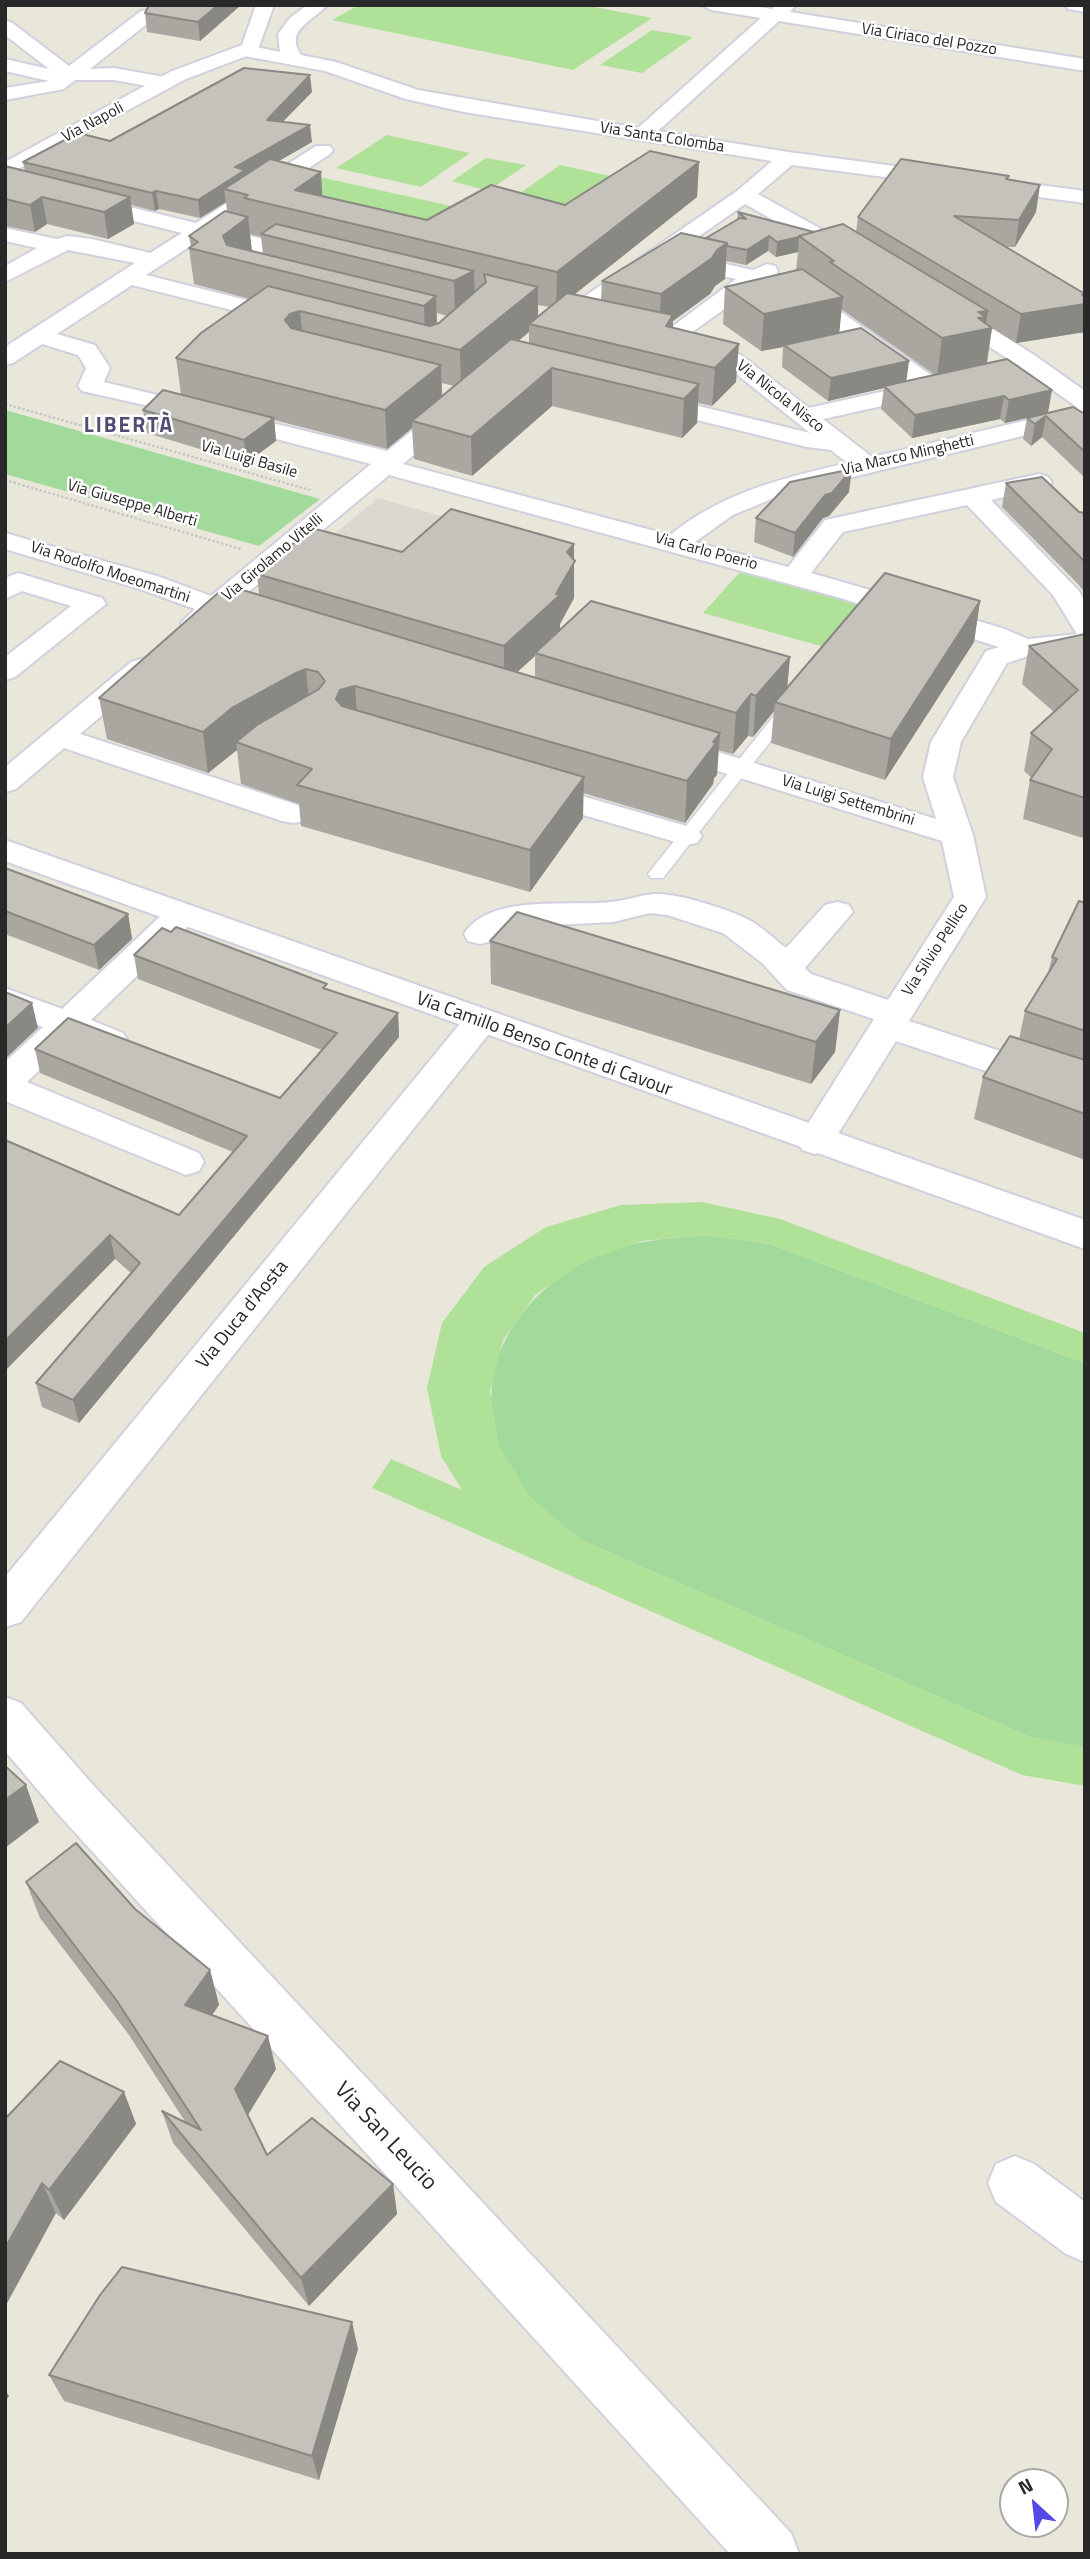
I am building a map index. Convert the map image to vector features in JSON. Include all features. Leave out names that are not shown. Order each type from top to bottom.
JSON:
[{"type":"street","points":[[295,60],[290,54],[286,35],[290,25],[318,5]]},
{"type":"street","name":"Via Ciriaco del Pozzo","points":[[711,5],[780,10],[857,29],[1085,65]]},
{"type":"street","points":[[1074,5],[1085,7]]},
{"type":"street","name":"Via Napoli","points":[[172,79],[264,8]]},
{"type":"street","name":"Via Napoli","points":[[5,170],[172,79],[250,45],[264,8]]},
{"type":"street","points":[[643,134],[780,10]]},
{"type":"street","points":[[5,94],[57,85],[147,15]]},
{"type":"street","points":[[5,26],[68,76]]},
{"type":"street","points":[[754,34],[857,29]]},
{"type":"street","name":"Via Santa Colomba","points":[[226,38],[295,60],[329,66],[413,95],[788,158],[1085,197]]},
{"type":"street","points":[[5,65],[45,75],[114,74],[172,79]]},
{"type":"street","points":[[5,358],[202,232],[323,150]]},
{"type":"street","points":[[528,348],[561,320],[744,195],[788,158]]},
{"type":"street","points":[[5,183],[329,262]]},
{"type":"street","points":[[744,195],[869,265]]},
{"type":"street","points":[[5,234],[57,246]]},
{"type":"street","points":[[5,275],[57,246],[68,243],[155,261]]},
{"type":"street","points":[[249,268],[276,249]]},
{"type":"street","points":[[808,258],[842,250]]},
{"type":"street","points":[[656,255],[779,282],[799,293],[932,387]]},
{"type":"street","points":[[753,278],[784,264]]},
{"type":"street","name":"Via Nicola Nisco","points":[[753,278],[655,339],[709,352],[741,366],[867,466]]},
{"type":"street","points":[[124,282],[314,324]]},
{"type":"street","points":[[124,282],[252,324],[241,331]]},
{"type":"street","points":[[933,301],[1085,403]]},
{"type":"street","points":[[534,313],[594,325]]},
{"type":"street","points":[[41,337],[87,350],[98,368],[89,386],[145,398],[168,393],[387,463]]},
{"type":"street","points":[[836,345],[864,339]]},
{"type":"street","points":[[741,366],[768,360]]},
{"type":"street","points":[[1007,371],[1031,365]]},
{"type":"street","points":[[805,416],[957,382]]},
{"type":"street","name":"Via Girolamo Vitelli","points":[[5,783],[165,647],[471,395],[439,393]]},
{"type":"street","points":[[619,393],[807,440],[838,443]]},
{"type":"street","name":"Via Marco Minghetti","points":[[676,544],[705,518],[737,501],[778,486],[1085,414]]},
{"type":"street","name":"Via Marco Minghetti","points":[[794,576],[834,526],[973,496],[1048,491],[989,437]]},
{"type":"street","name":"Via Carlo Poerio","points":[[387,463],[794,576],[874,605],[992,634],[1025,648]]},
{"type":"street","points":[[973,496],[1065,591],[1085,628]]},
{"type":"street","name":"Via Rodolfo Moeomartini","points":[[5,541],[150,583],[214,608]]},
{"type":"street","points":[[5,592],[18,582],[92,604],[5,671]]},
{"type":"street","points":[[214,608],[264,622]]},
{"type":"street","name":"Via Silvio Pellico","points":[[815,1141],[970,897],[957,835],[938,777],[946,742],[996,657],[1025,648],[1085,642]]},
{"type":"street","points":[[59,737],[293,814]]},
{"type":"street","name":"Via Luigi Settembrini","points":[[636,737],[957,835]]},
{"type":"street","points":[[214,788],[240,766]]},
{"type":"street","points":[[501,782],[686,836]]},
{"type":"street","name":"Via Camillo Benso Conte di Cavour","points":[[5,850],[480,1022],[1085,1235]]},
{"type":"street","name":"Via Silvio Pellico","points":[[480,934],[495,923],[510,917],[570,918],[650,903],[671,905],[735,926],[774,955],[799,982],[891,1020],[1085,1092]]},
{"type":"street","points":[[786,968],[837,912]]},
{"type":"street","points":[[181,915],[65,1024],[5,1085],[186,1163]]},
{"type":"street","points":[[5,999],[144,1053]]},
{"type":"street","name":"Via Duca d'Aosta","points":[[5,1609],[480,1022]]},
{"type":"street","name":"Via San Leucio","points":[[5,1717],[77,1801],[770,2554]]},
{"type":"street","points":[[1015,2183],[1085,2235]]},
{"type":"lane","points":[[657,874],[738,768],[800,694]]},
{"type":"path","name":"Via Luigi Basile","points":[[5,404],[311,490]]},
{"type":"path","name":"Via Giuseppe Alberti","points":[[5,480],[252,552]]},
{"type":"green space","points":[[359,5],[584,5],[652,18],[573,70],[332,20]]},
{"type":"green space","points":[[652,30],[693,37],[642,73],[600,65]]},
{"type":"green space","points":[[387,135],[470,153],[421,187],[336,168]]},
{"type":"green space","points":[[486,158],[526,165],[488,191],[452,181]]},
{"type":"green space","points":[[560,165],[624,179],[567,220],[503,205]]},
{"type":"green space","points":[[315,176],[483,213],[455,234],[291,191]]},
{"type":"green space","points":[[5,410],[320,499],[259,546],[5,474]]},
{"type":"green space","points":[[741,571],[864,604],[824,647],[703,613]]},
{"type":"green space","points":[[702,1202],[780,1219],[1085,1333],[1085,1363],[770,1244],[706,1235],[642,1241],[583,1262],[535,1295],[503,1340],[490,1392],[499,1446],[530,1497],[581,1540],[1032,1738],[1085,1747],[1085,1786],[1022,1775],[372,1488],[391,1459],[462,1490],[441,1456],[427,1388],[442,1323],[484,1267],[546,1227],[621,1205]]},
{"type":"green space","points":[[706,1235],[770,1244],[1085,1363],[1085,1747],[1032,1738],[581,1540],[528,1495],[500,1451],[492,1416],[492,1389],[497,1363],[506,1339],[519,1317],[558,1279],[596,1256],[642,1242]]},
{"type":"shaded area","points":[[378,498],[476,526],[405,587],[306,558]]},
{"type":"building","points":[[149,5],[218,5],[198,22],[145,13]]},
{"type":"building","points":[[244,68],[310,75],[267,120],[310,125],[235,167],[245,170],[198,200],[156,191],[152,193],[23,162],[78,133],[110,141]]},
{"type":"building","points":[[650,151],[699,162],[557,272],[244,198],[248,195],[224,189],[270,159],[321,172],[295,190],[427,220],[491,185],[565,205]]},
{"type":"building","points":[[901,159],[1009,176],[1006,179],[1040,185],[1019,220],[954,216],[1085,294],[1082,295],[1085,297],[1085,304],[1021,314],[858,217]]},
{"type":"building","points":[[5,166],[130,197],[104,212],[42,197],[30,205],[5,199]]},
{"type":"building","points":[[225,211],[248,217],[223,236],[227,245],[436,296],[424,306],[189,248],[198,242],[189,236]]},
{"type":"building","points":[[738,212],[814,232],[777,242],[769,236],[747,250],[706,238],[740,218],[746,219]]},
{"type":"building","points":[[276,224],[474,271],[454,281],[261,234]]},
{"type":"building","points":[[843,224],[988,311],[978,312],[986,317],[978,318],[992,328],[942,338],[830,262],[834,261],[799,236]]},
{"type":"building","points":[[681,233],[727,243],[717,250],[712,258],[661,294],[602,281]]},
{"type":"building","points":[[802,269],[843,297],[764,314],[725,287]]},
{"type":"building","points":[[484,274],[538,287],[460,350],[300,311],[290,314],[285,320],[291,328],[441,365],[385,410],[176,358],[201,333],[268,286],[430,326],[439,323],[486,282]]},
{"type":"building","points":[[567,293],[673,315],[666,326],[739,344],[715,368],[529,324]]},
{"type":"building","points":[[861,328],[909,361],[831,378],[784,345]]},
{"type":"building","points":[[511,339],[699,384],[684,399],[552,368],[471,437],[412,421]]},
{"type":"building","points":[[1007,359],[1052,390],[1009,400],[1004,396],[915,415],[884,386]]},
{"type":"building","points":[[163,390],[274,418],[244,440],[143,410]]},
{"type":"building","points":[[1073,407],[1085,414],[1085,452],[1046,416],[1035,424],[1027,418]]},
{"type":"building","points":[[852,469],[832,493],[825,495],[795,533],[756,518],[790,482]]},
{"type":"building","points":[[1042,477],[1079,512],[1085,513],[1085,562],[1006,483]]},
{"type":"building","points":[[451,509],[574,544],[567,552],[575,561],[556,594],[560,595],[504,646],[257,574],[312,528],[402,552]]},
{"type":"building","points":[[885,573],[980,601],[891,739],[775,702]]},
{"type":"building","points":[[236,588],[720,733],[713,742],[716,743],[687,781],[355,686],[340,690],[336,699],[342,706],[584,777],[530,850],[297,785],[312,769],[236,742],[257,725],[319,689],[325,681],[318,672],[306,669],[296,673],[232,708],[203,732],[99,698],[218,593],[226,596]]},
{"type":"building","points":[[591,601],[790,657],[756,696],[751,694],[736,713],[535,653]]},
{"type":"building","points":[[1085,634],[1085,798],[1030,780],[1052,749],[1031,733],[1078,690],[1029,646]]},
{"type":"building","points":[[5,868],[128,914],[94,945],[5,911]]},
{"type":"building","points":[[1079,901],[1085,903],[1085,1031],[1025,1011],[1057,959],[1052,957]]},
{"type":"building","points":[[517,912],[840,1010],[816,1042],[490,941]]},
{"type":"building","points":[[176,927],[327,984],[323,988],[398,1013],[73,1400],[36,1383],[140,1263],[110,1235],[5,1341],[5,1140],[179,1215],[247,1136],[35,1049],[68,1018],[280,1098],[337,1033],[134,955],[162,928],[171,932]]},
{"type":"building","points":[[5,992],[32,1003],[5,1028]]},
{"type":"building","points":[[1010,1036],[1085,1060],[1085,1114],[983,1077]]},
{"type":"building","points":[[5,1766],[26,1785],[5,1800]]},
{"type":"building","points":[[76,1843],[135,1909],[210,1970],[185,2005],[268,2036],[235,2089],[267,2155],[312,2118],[393,2184],[301,2278],[162,2111],[201,2130],[117,2001],[26,1882]]},
{"type":"building","points":[[60,2061],[124,2092],[49,2190],[42,2183],[5,2248],[5,2119]]},
{"type":"building","points":[[122,2267],[352,2322],[312,2456],[49,2375],[100,2295]]},
{"type":"district","name":"LIBERTÀ","points":[[129,427]]}]
